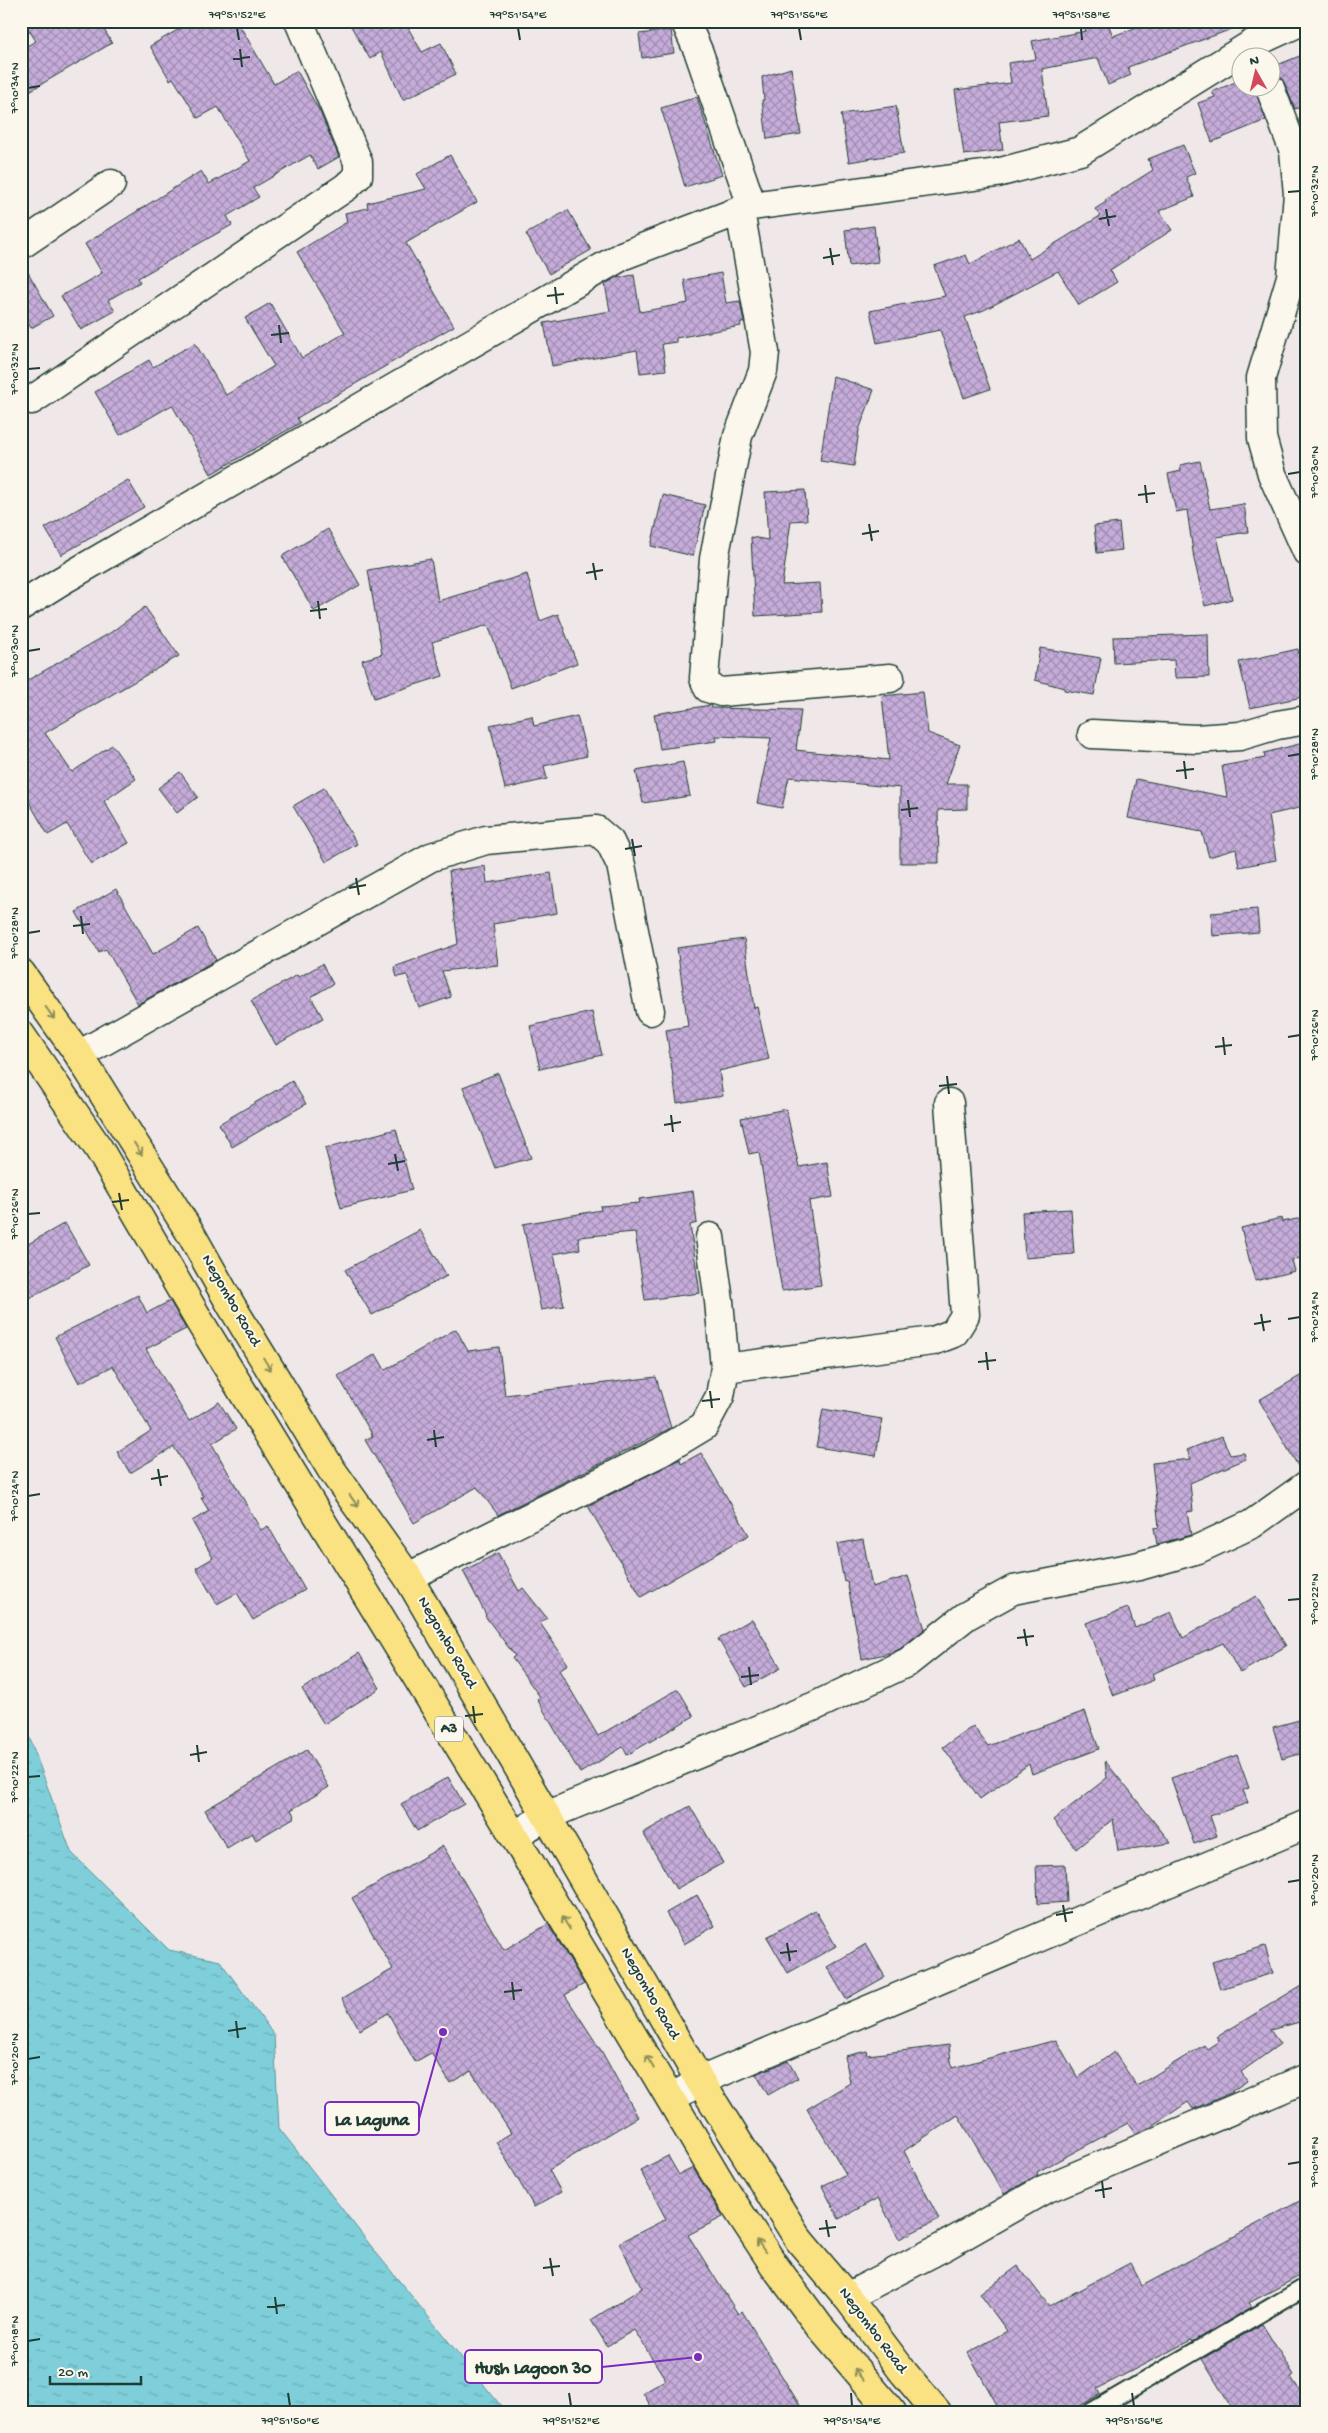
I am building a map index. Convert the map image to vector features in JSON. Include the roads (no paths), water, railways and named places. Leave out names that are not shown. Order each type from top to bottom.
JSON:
[{"type":"highway","name":"Negombo Road","points":[[21,973],[79,1055],[191,1234],[231,1305],[331,1469],[408,1577],[700,2081],[799,2240],[847,2297],[904,2374],[937,2412]]},
{"type":"highway","name":"Negombo Road","points":[[21,1035],[99,1149],[205,1331],[514,1836],[672,2098],[724,2189],[774,2264],[819,2326],[892,2412]]},
{"type":"street","points":[[32,400],[346,187],[358,176],[358,162],[299,21]]},
{"type":"street","points":[[685,21],[699,53],[746,208],[765,352],[763,371],[738,436],[714,559],[704,678],[708,688],[722,692],[890,678]]},
{"type":"street","points":[[1260,48],[1302,21]]},
{"type":"street","points":[[21,606],[61,580],[624,255],[746,208],[997,173],[1080,151],[1230,65]]},
{"type":"street","points":[[1274,98],[1294,151],[1298,194],[1291,277],[1261,378],[1262,438],[1272,474],[1307,552]]},
{"type":"street","points":[[21,245],[111,184]]},
{"type":"street","points":[[1092,734],[1196,739],[1240,736],[1277,725],[1307,720]]},
{"type":"street","points":[[79,1055],[431,858],[486,840],[596,830],[610,842],[621,865],[650,1011]]},
{"type":"street","points":[[725,1368],[933,1342],[954,1333],[965,1315],[949,1103]]},
{"type":"street","points":[[408,1577],[661,1452],[704,1426],[720,1396],[725,1368],[719,1301],[710,1237]]},
{"type":"street","points":[[514,1836],[546,1816],[815,1706],[908,1662],[966,1616],[1013,1590],[1140,1566],[1198,1550],[1252,1524],[1307,1485]]},
{"type":"street","points":[[672,2098],[700,2081],[1307,1824]]},
{"type":"street","points":[[847,2297],[946,2246],[1043,2190],[1307,2078]]},
{"type":"lane","points":[[1091,2412],[1307,2286]]},
{"type":"water","points":[[21,1714],[71,1852],[169,1950],[220,1961],[274,2035],[279,2128],[378,2255],[506,2412],[21,2412]]},
{"type":"place","name":"La Laguna","points":[[443,2032]]},
{"type":"place","name":"Hush Lagoon 30","points":[[698,2357]]}]
